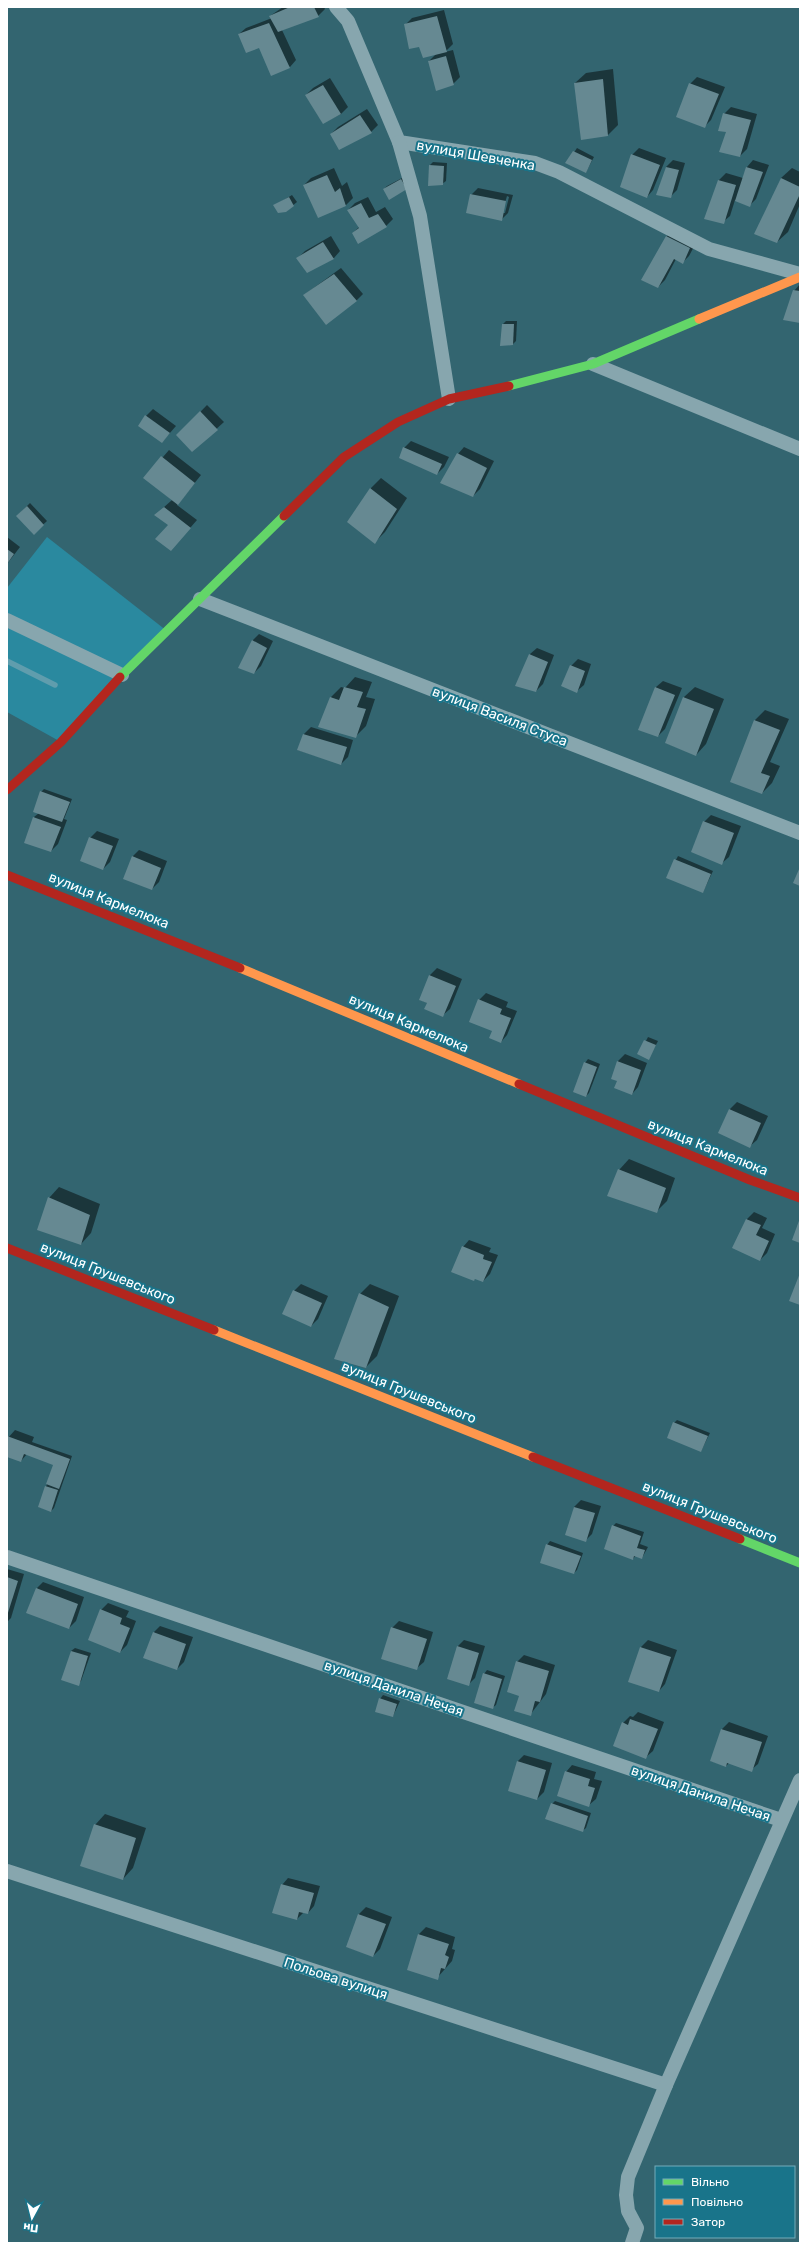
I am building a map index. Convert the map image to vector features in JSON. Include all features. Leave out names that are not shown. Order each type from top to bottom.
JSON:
[{"type":"street","name":"вулиця Шевченка","points":[[336,7],[348,22],[400,142],[535,164],[559,172],[709,249],[800,276]]},
{"type":"street","points":[[400,142],[420,216],[449,399]]},
{"type":"street","points":[[7,790],[61,742],[122,675],[344,457],[398,422],[449,399],[535,381],[593,364],[800,276]]},
{"type":"street","points":[[593,364],[800,449]]},
{"type":"street","name":"вулиця Василя Стуса","points":[[200,599],[800,833]]},
{"type":"street","points":[[7,620],[122,675]]},
{"type":"street","name":"вулиця Кармелюка","points":[[7,875],[174,940],[750,1180],[800,1198]]},
{"type":"street","name":"вулиця Грушевського","points":[[7,1248],[800,1563]]},
{"type":"street","name":"вулиця Данила Нечая","points":[[7,1556],[782,1820]]},
{"type":"street","points":[[632,2243],[637,2228],[628,2211],[626,2195],[628,2177],[666,2085],[800,1780]]},
{"type":"street","name":"Польова вулиця","points":[[7,1872],[666,2085]]},
{"type":"shaded area","points":[[47,537],[167,631],[61,742],[7,712],[7,588]]},
{"type":"building","points":[[290,7],[314,7],[319,17],[278,32],[269,16]]},
{"type":"building","points":[[437,16],[447,52],[423,58],[419,47],[409,49],[404,24]]},
{"type":"building","points":[[269,23],[290,68],[271,76],[259,48],[246,53],[238,34]]},
{"type":"building","points":[[446,56],[454,85],[436,91],[428,61]]},
{"type":"building","points":[[603,79],[608,136],[581,140],[574,83]]},
{"type":"building","points":[[689,83],[719,94],[705,128],[676,117]]},
{"type":"building","points":[[323,85],[341,114],[323,124],[305,95]]},
{"type":"building","points":[[723,113],[751,120],[740,157],[719,152],[726,132],[718,131]]},
{"type":"building","points":[[360,115],[372,133],[339,150],[330,134]]},
{"type":"building","points":[[573,151],[592,160],[586,173],[565,163]]},
{"type":"building","points":[[631,154],[660,165],[647,198],[620,187]]},
{"type":"building","points":[[429,165],[444,166],[443,185],[428,186]]},
{"type":"building","points":[[666,167],[679,170],[671,198],[656,195]]},
{"type":"building","points":[[746,167],[763,172],[750,207],[735,201]]},
{"type":"building","points":[[327,175],[335,192],[340,188],[346,206],[318,218],[303,185]]},
{"type":"building","points":[[781,178],[800,187],[800,194],[777,243],[754,234]]},
{"type":"building","points":[[401,179],[407,189],[389,200],[383,189]]},
{"type":"building","points":[[718,180],[736,185],[724,224],[704,219]]},
{"type":"building","points":[[470,194],[506,201],[502,221],[466,213]]},
{"type":"building","points":[[289,197],[294,206],[286,212],[278,213],[273,205]]},
{"type":"building","points":[[361,203],[369,218],[378,214],[387,227],[358,244],[352,233],[359,228],[347,210]]},
{"type":"building","points":[[666,236],[690,248],[683,264],[674,259],[658,288],[641,280]]},
{"type":"building","points":[[323,242],[334,259],[307,273],[296,258]]},
{"type":"building","points":[[334,274],[357,301],[326,325],[303,295]]},
{"type":"building","points":[[793,290],[800,291],[800,323],[783,320]]},
{"type":"building","points":[[502,324],[514,324],[513,345],[500,346]]},
{"type":"building","points":[[200,411],[218,430],[192,452],[176,435]]},
{"type":"building","points":[[145,415],[170,433],[162,443],[138,426]]},
{"type":"building","points":[[403,447],[442,464],[437,475],[399,458]]},
{"type":"building","points":[[457,453],[487,468],[473,497],[440,483]]},
{"type":"building","points":[[161,456],[195,483],[178,505],[143,478]]},
{"type":"building","points":[[370,488],[397,509],[375,544],[347,522]]},
{"type":"building","points":[[27,506],[44,525],[34,535],[16,516]]},
{"type":"building","points":[[164,507],[191,528],[171,551],[155,539],[168,525],[154,515]]},
{"type":"building","points":[[7,549],[14,554],[7,564]]},
{"type":"building","points":[[252,640],[267,648],[254,674],[238,668]]},
{"type":"building","points":[[529,654],[548,662],[536,692],[515,686]]},
{"type":"building","points":[[570,665],[585,671],[577,693],[561,686]]},
{"type":"building","points":[[344,687],[363,692],[357,707],[366,709],[356,738],[318,727],[330,697],[339,700]]},
{"type":"building","points":[[655,687],[675,695],[658,737],[638,730]]},
{"type":"building","points":[[683,697],[714,709],[696,756],[665,743]]},
{"type":"building","points":[[754,720],[780,730],[761,773],[770,776],[762,794],[730,782]]},
{"type":"building","points":[[303,734],[347,747],[341,765],[297,750]]},
{"type":"building","points":[[40,791],[70,802],[62,822],[33,812]]},
{"type":"building","points":[[33,817],[61,827],[51,852],[24,843]]},
{"type":"building","points":[[703,821],[734,833],[722,865],[691,852]]},
{"type":"building","points":[[89,837],[113,846],[103,870],[80,861]]},
{"type":"building","points":[[132,856],[161,868],[152,890],[123,879]]},
{"type":"building","points":[[674,859],[711,874],[703,893],[666,878]]},
{"type":"building","points":[[800,867],[800,886],[793,883]]},
{"type":"building","points":[[429,975],[456,986],[443,1017],[424,1009],[427,1003],[419,1000]]},
{"type":"building","points":[[478,999],[502,1009],[500,1014],[511,1018],[501,1043],[489,1038],[492,1031],[469,1022]]},
{"type":"building","points":[[644,1040],[656,1045],[649,1060],[637,1054]]},
{"type":"building","points":[[617,1061],[641,1070],[632,1095],[614,1088],[617,1081],[611,1079]]},
{"type":"building","points":[[584,1062],[597,1067],[586,1097],[573,1092]]},
{"type":"building","points":[[729,1109],[761,1123],[750,1148],[718,1133]]},
{"type":"building","points":[[618,1169],[666,1188],[657,1213],[607,1196]]},
{"type":"building","points":[[48,1197],[90,1215],[81,1245],[37,1230]]},
{"type":"building","points":[[800,1218],[800,1243],[792,1240]]},
{"type":"building","points":[[746,1219],[761,1225],[756,1235],[769,1241],[760,1261],[732,1248]]},
{"type":"building","points":[[462,1246],[484,1255],[483,1259],[492,1262],[483,1282],[475,1279],[474,1281],[451,1272]]},
{"type":"building","points":[[800,1273],[800,1305],[789,1301]]},
{"type":"building","points":[[293,1290],[322,1303],[311,1327],[282,1314]]},
{"type":"building","points":[[359,1293],[389,1307],[366,1368],[334,1359]]},
{"type":"building","points":[[673,1422],[708,1436],[701,1452],[667,1438]]},
{"type":"building","points":[[7,1436],[70,1459],[59,1489],[46,1484],[53,1465],[24,1454],[21,1462],[7,1457]]},
{"type":"building","points":[[45,1486],[58,1490],[51,1512],[38,1507]]},
{"type":"building","points":[[574,1507],[595,1513],[586,1542],[565,1535]]},
{"type":"building","points":[[612,1525],[641,1536],[637,1548],[645,1550],[642,1559],[634,1556],[633,1560],[604,1549]]},
{"type":"building","points":[[546,1544],[581,1556],[574,1574],[540,1563]]},
{"type":"building","points":[[7,1577],[18,1581],[7,1616]]},
{"type":"building","points":[[36,1588],[78,1604],[69,1629],[26,1613]]},
{"type":"building","points":[[100,1609],[122,1618],[120,1624],[130,1628],[120,1653],[88,1640]]},
{"type":"building","points":[[391,1627],[427,1639],[417,1670],[381,1659]]},
{"type":"building","points":[[153,1632],[186,1644],[177,1670],[143,1658]]},
{"type":"building","points":[[457,1646],[479,1653],[469,1686],[447,1679]]},
{"type":"building","points":[[640,1647],[671,1657],[659,1692],[628,1682]]},
{"type":"building","points":[[71,1651],[88,1656],[79,1686],[61,1680]]},
{"type":"building","points":[[516,1661],[549,1671],[540,1702],[535,1701],[531,1716],[514,1711],[519,1696],[507,1692]]},
{"type":"building","points":[[483,1673],[502,1679],[493,1709],[474,1703]]},
{"type":"building","points":[[379,1698],[397,1704],[393,1717],[375,1712]]},
{"type":"building","points":[[630,1719],[658,1729],[646,1759],[613,1746],[622,1722],[628,1725]]},
{"type":"building","points":[[721,1729],[762,1742],[752,1772],[727,1763],[726,1767],[710,1761]]},
{"type":"building","points":[[517,1761],[546,1770],[537,1800],[508,1791]]},
{"type":"building","points":[[565,1771],[590,1779],[588,1786],[595,1788],[589,1807],[557,1796]]},
{"type":"building","points":[[551,1803],[588,1816],[583,1832],[545,1819]]},
{"type":"building","points":[[94,1824],[136,1838],[123,1880],[80,1866]]},
{"type":"building","points":[[281,1884],[314,1893],[308,1914],[299,1912],[297,1920],[272,1913]]},
{"type":"building","points":[[358,1914],[386,1924],[373,1957],[346,1947]]},
{"type":"building","points":[[418,1934],[449,1944],[445,1955],[449,1957],[445,1969],[441,1968],[438,1980],[407,1970]]},
{"type":"waterway","points":[[7,661],[55,685]]},
{"type":"traffic: fast","points":[[509,386],[593,364],[699,319]]},
{"type":"traffic: fast","points":[[120,677],[284,516]]},
{"type":"traffic: fast","points":[[740,1539],[800,1563]]},
{"type":"traffic: slow","points":[[699,319],[800,277]]},
{"type":"traffic: slow","points":[[240,968],[519,1084]]},
{"type":"traffic: slow","points":[[214,1330],[533,1457]]},
{"type":"traffic: jam","points":[[284,516],[344,457],[398,422],[449,399],[509,386]]},
{"type":"traffic: jam","points":[[7,790],[61,742],[120,677]]},
{"type":"traffic: jam","points":[[7,875],[240,968]]},
{"type":"traffic: jam","points":[[519,1084],[750,1180],[800,1198]]},
{"type":"traffic: jam","points":[[7,1248],[214,1330]]},
{"type":"traffic: jam","points":[[533,1457],[740,1539]]}]
